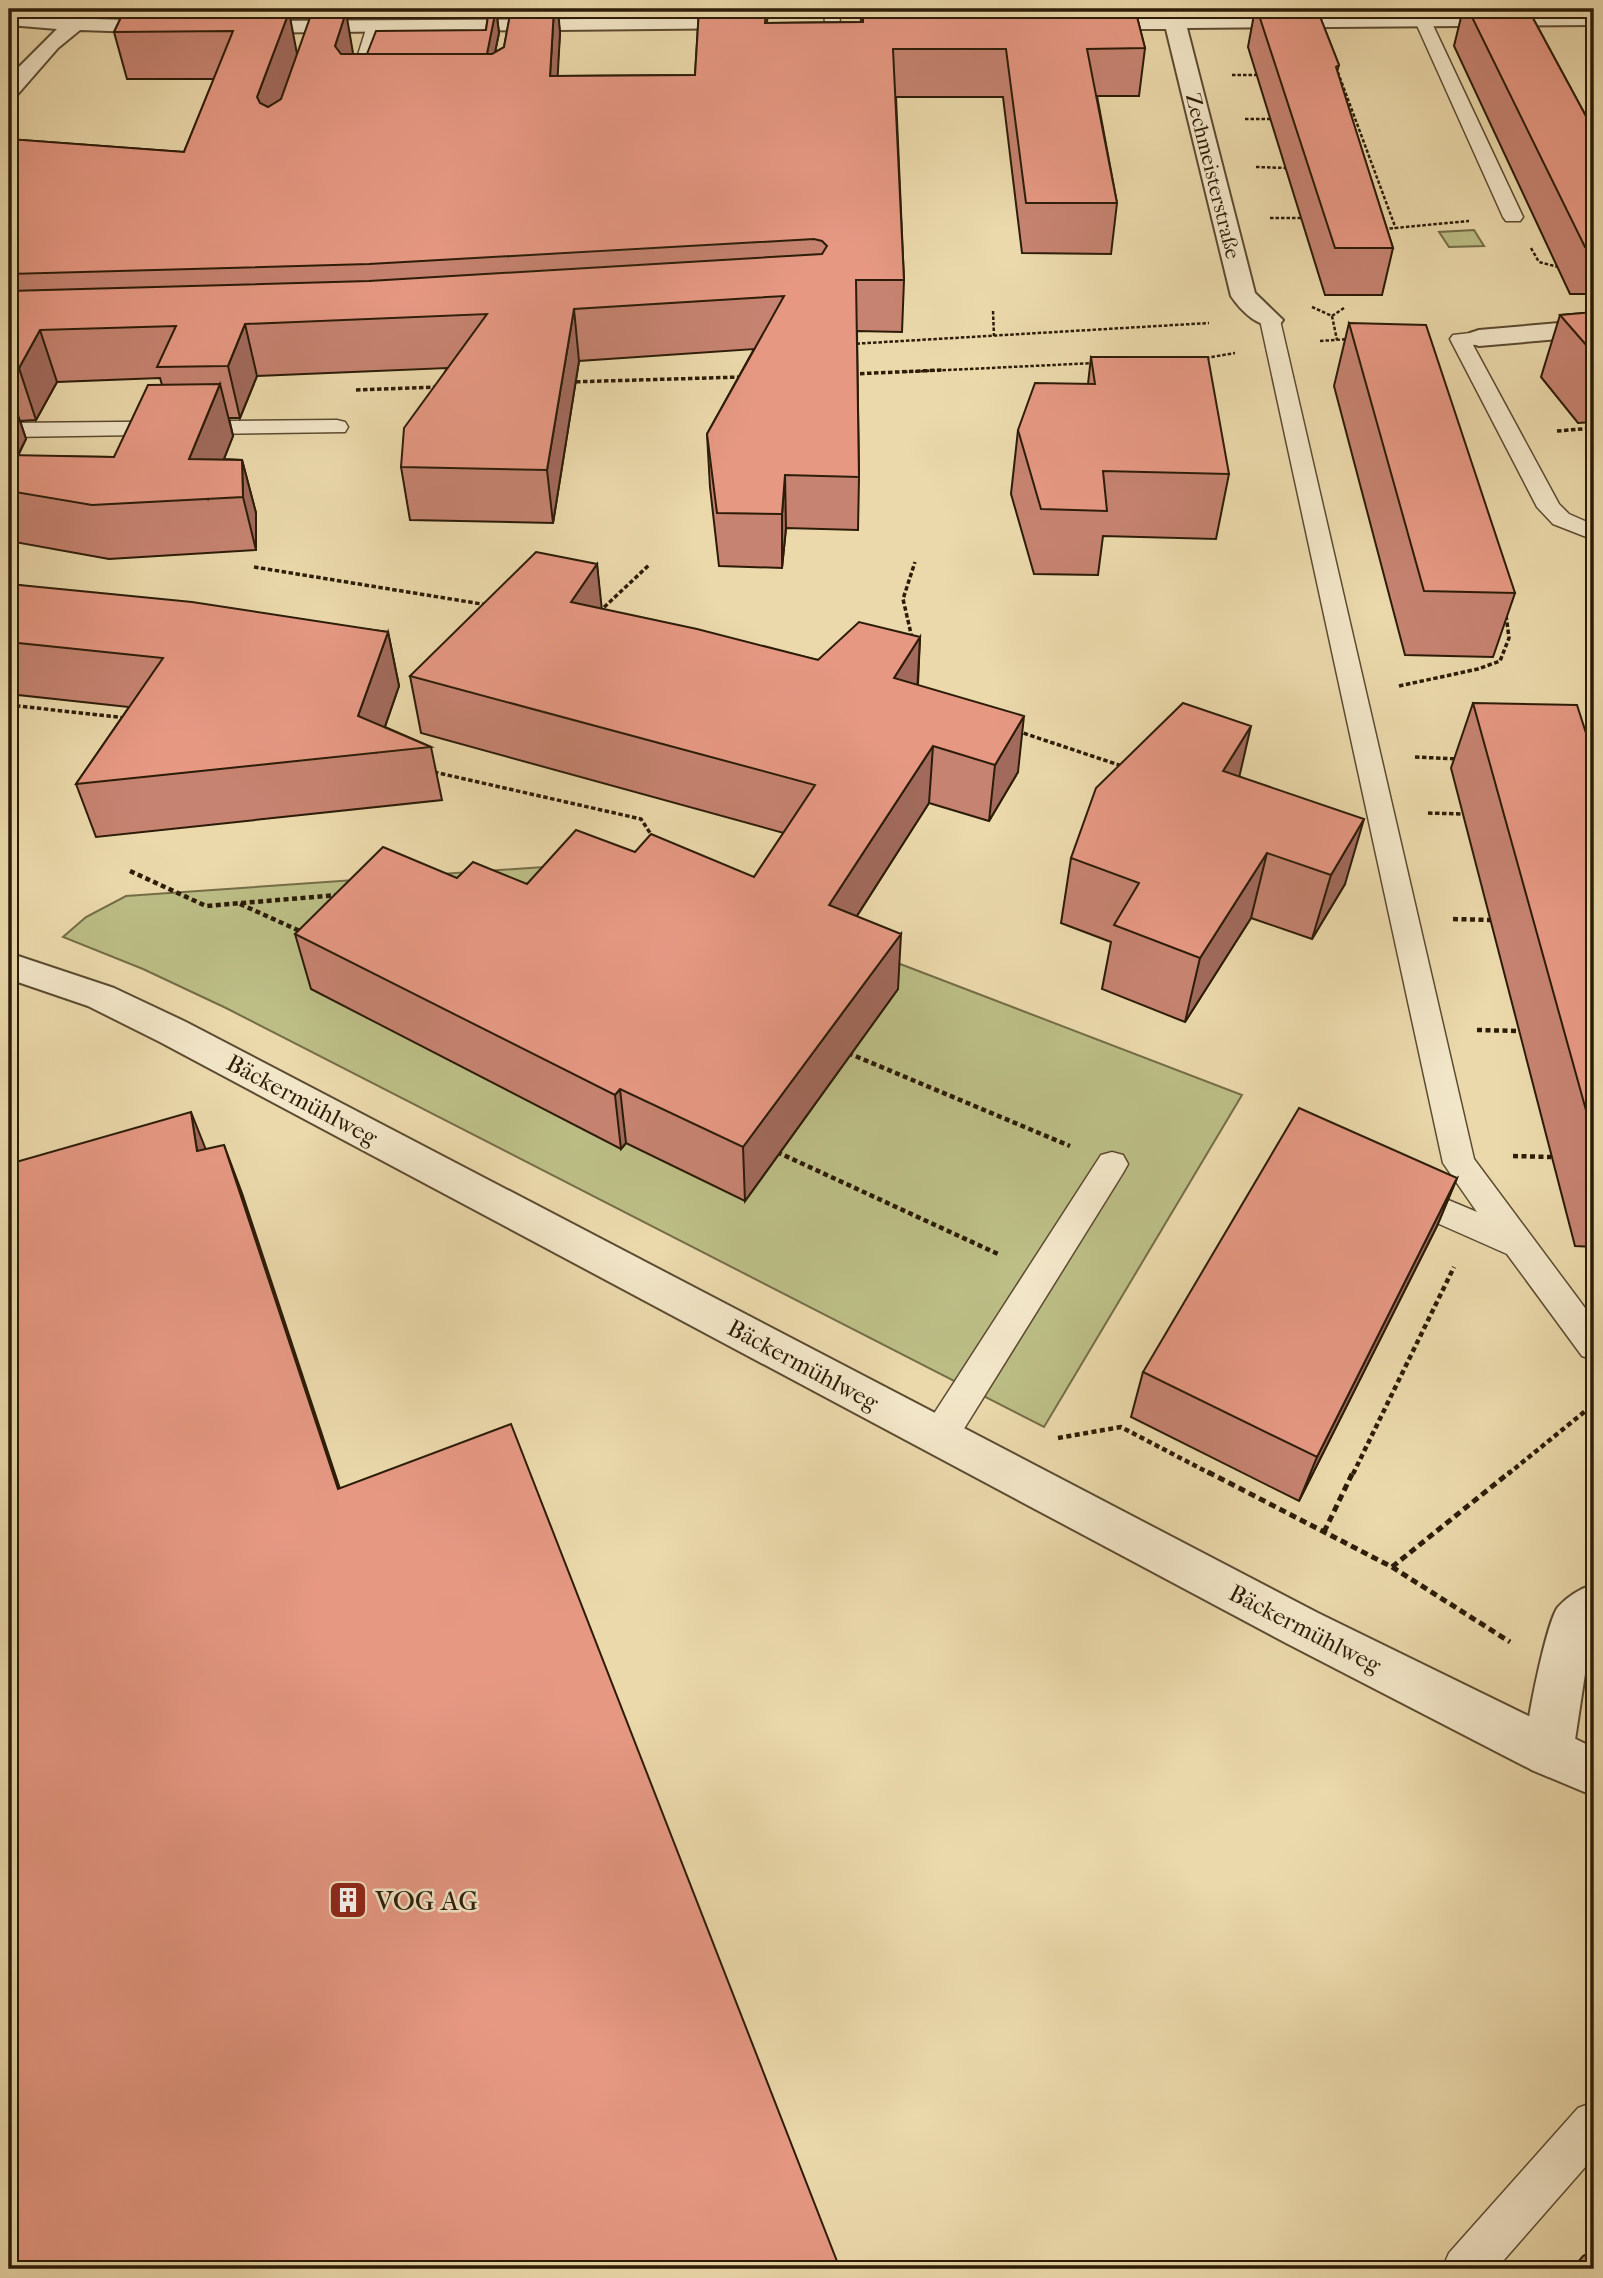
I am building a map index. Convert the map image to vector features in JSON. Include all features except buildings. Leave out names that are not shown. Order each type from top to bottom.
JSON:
[{"type":"street","points":[[9,90],[92,9]]},
{"type":"street","points":[[1058,23],[1175,22],[1271,15],[1423,21],[1594,19]]},
{"type":"street","points":[[9,19],[74,24],[190,27]]},
{"type":"street","points":[[827,19],[859,24]]},
{"type":"street","name":"Zechmeisterstraße","points":[[1175,22],[1242,296],[1272,332]]},
{"type":"street","points":[[214,27],[776,24]]},
{"type":"street","points":[[1479,338],[1594,328]]},
{"type":"street","name":"Bäckermühlweg","points":[[9,966],[101,998],[173,1032],[1302,1628],[1549,1753],[1594,1772]]},
{"type":"street","points":[[1549,1753],[1561,1674],[1573,1624],[1594,1605]]},
{"type":"lane","points":[[1423,21],[1513,217]]},
{"type":"lane","points":[[314,48],[321,26]]},
{"type":"lane","points":[[368,95],[355,95],[375,26]]},
{"type":"lane","points":[[507,46],[511,26]]},
{"type":"lane","points":[[1272,332],[1459,1163],[1594,1346]]},
{"type":"lane","points":[[1479,338],[1460,339],[1549,507],[1561,519],[1594,533]]},
{"type":"lane","points":[[9,430],[337,427]]},
{"type":"lane","points":[[939,1437],[1112,1164]]},
{"type":"lane","points":[[1376,1182],[1520,1245]]},
{"type":"lane","points":[[1465,2269],[1594,2124]]},
{"type":"path","points":[[1334,64],[1396,229]]},
{"type":"path","points":[[1227,75],[1258,75]]},
{"type":"path","points":[[1241,119],[1272,119]]},
{"type":"path","points":[[1345,122],[1356,122]]},
{"type":"path","points":[[1255,167],[1287,168]]},
{"type":"path","points":[[1364,172],[1375,172]]},
{"type":"path","points":[[1373,229],[1513,217],[1539,262],[1571,271]]},
{"type":"path","points":[[1272,229],[1269,218],[1302,218]]},
{"type":"path","points":[[1302,303],[1332,316]]},
{"type":"path","points":[[1332,316],[1344,308]]},
{"type":"path","points":[[993,312],[994,336]]},
{"type":"path","points":[[1332,316],[1337,340]]},
{"type":"path","points":[[1201,358],[1272,332]]},
{"type":"path","points":[[842,345],[994,336],[1272,332],[1337,340],[1350,339]]},
{"type":"path","points":[[843,374],[1107,363]]},
{"type":"path","points":[[568,382],[747,376]]},
{"type":"path","points":[[348,390],[444,387]]},
{"type":"path","points":[[914,646],[903,599],[915,562]]},
{"type":"path","points":[[595,616],[649,565]]},
{"type":"path","points":[[254,567],[498,607]]},
{"type":"path","points":[[1352,688],[1410,685],[1500,661],[1509,638],[1506,614]]},
{"type":"path","points":[[9,705],[131,718]]},
{"type":"path","points":[[1010,729],[1129,768]]},
{"type":"path","points":[[1368,756],[1464,759]]},
{"type":"path","points":[[425,770],[641,819],[656,842]]},
{"type":"path","points":[[130,871],[206,906],[350,894]]},
{"type":"path","points":[[238,903],[312,937]]},
{"type":"path","points":[[845,1052],[1112,1164]]},
{"type":"path","points":[[764,1146],[1043,1275]]},
{"type":"path","points":[[1324,1532],[1475,1225]]},
{"type":"path","points":[[1561,1674],[1392,1567],[1594,1404]]},
{"type":"green space","points":[[302,9],[491,9],[490,14],[298,16]]},
{"type":"green space","points":[[1474,230],[1484,246],[1449,247],[1439,232]]},
{"type":"green space","points":[[645,860],[861,949],[1242,1095],[1044,1427],[226,1008],[143,969],[63,937],[86,917],[126,896]]},
{"type":"place","name":"VOG AG","points":[[348,1900]]}]
